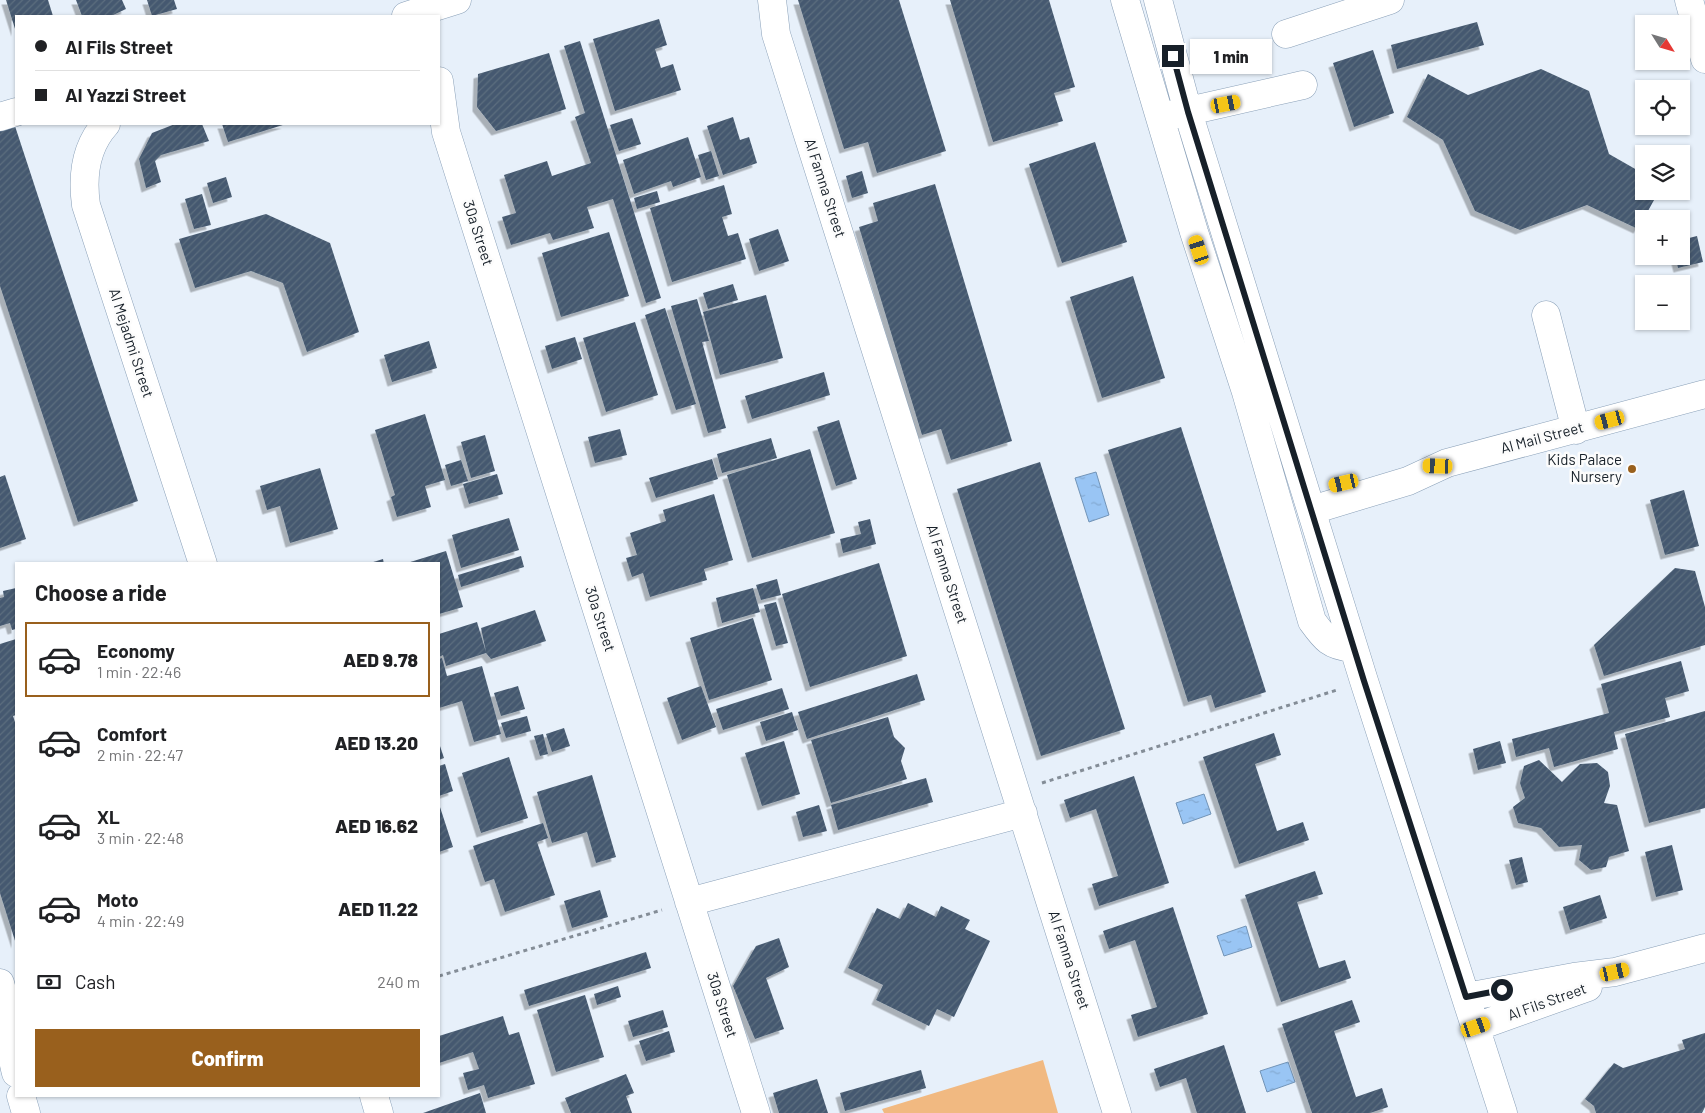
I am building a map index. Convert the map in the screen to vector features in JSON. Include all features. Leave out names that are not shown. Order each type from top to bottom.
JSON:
[{"type":"street","points":[[419,14],[457,0]]},
{"type":"street","name":"Al Famna Street","points":[[757,0],[776,34]]},
{"type":"street","name":"Al Famna Street","points":[[772,0],[776,34],[1117,1113]]},
{"type":"street","points":[[1125,0],[1159,118],[1246,392],[1312,621],[1323,637],[1337,647],[1354,648]]},
{"type":"street","points":[[1158,0],[1188,112],[1364,681],[1503,1113]]},
{"type":"street","points":[[1286,34],[1390,0]]},
{"type":"street","points":[[1689,0],[1705,59]]},
{"type":"street","points":[[1159,118],[1303,85]]},
{"type":"street","name":"30a Street","points":[[440,94],[442,121],[756,1113]]},
{"type":"street","points":[[0,117],[15,112]]},
{"type":"street","name":"Al Mejadmi Street","points":[[105,125],[91,146],[85,165],[84,186],[86,205],[202,562]]},
{"type":"street","points":[[1546,315],[1576,430]]},
{"type":"street","points":[[1246,392],[1272,382]]},
{"type":"street","name":"Al Mail Street","points":[[1309,501],[1407,468],[1438,466],[1705,394]]},
{"type":"street","points":[[689,902],[1019,802]]},
{"type":"street","name":"Al Fils Street","points":[[1466,997],[1580,976],[1615,972],[1705,948]]},
{"type":"street","name":"Al Fils Street","points":[[1476,1027],[1575,993],[1615,972]]},
{"type":"street","points":[[0,983],[5,1000],[15,1069]]},
{"type":"street","points":[[21,1097],[26,1113]]},
{"type":"street","points":[[374,1097],[379,1113]]},
{"type":"path","points":[[1019,802],[1364,681]]},
{"type":"path","points":[[440,976],[689,902]]},
{"type":"shaded area","points":[[1043,1060],[1058,1113],[884,1113],[882,1109]]},
{"type":"water","points":[[1096,472],[1109,515],[1089,522],[1075,478]]},
{"type":"water","points":[[1204,794],[1211,814],[1183,824],[1176,803]]},
{"type":"water","points":[[1246,926],[1252,947],[1224,956],[1217,936]]},
{"type":"water","points":[[1288,1062],[1295,1082],[1267,1092],[1260,1071]]},
{"type":"building","points":[[6,0],[48,0],[53,15],[15,15],[15,29]]},
{"type":"building","points":[[76,0],[122,0],[126,9],[113,15],[82,15]]},
{"type":"building","points":[[147,0],[174,0],[177,9],[152,15]]},
{"type":"building","points":[[798,0],[899,0],[946,151],[877,173],[868,142],[844,149]]},
{"type":"building","points":[[950,0],[1049,0],[1075,87],[1054,93],[1063,121],[993,142]]},
{"type":"building","points":[[659,19],[667,45],[655,49],[661,68],[673,64],[681,90],[615,111],[593,39]]},
{"type":"building","points":[[1477,22],[1484,45],[1397,69],[1391,45]]},
{"type":"building","points":[[580,41],[661,298],[646,303],[613,199],[587,207],[594,228],[553,240],[550,233],[511,245],[502,217],[516,213],[504,175],[547,161],[552,176],[591,163],[575,117],[585,113],[564,46]]},
{"type":"building","points":[[1373,50],[1394,113],[1354,127],[1333,63]]},
{"type":"building","points":[[549,53],[566,109],[496,131],[477,107],[478,74]]},
{"type":"building","points":[[1541,69],[1589,91],[1609,154],[1635,169],[1635,200],[1654,200],[1648,210],[1635,210],[1635,228],[1587,205],[1520,230],[1475,211],[1443,140],[1407,117],[1428,74],[1468,95]]},
{"type":"building","points":[[733,117],[740,140],[749,137],[757,163],[723,175],[707,126]]},
{"type":"building","points":[[632,118],[641,144],[619,151],[610,125]]},
{"type":"building","points":[[14,123],[138,501],[78,522],[0,286],[0,128]]},
{"type":"building","points":[[172,125],[202,125],[209,141],[161,155],[155,161],[161,182],[146,188],[139,159],[152,133]]},
{"type":"building","points":[[222,125],[283,125],[228,142]]},
{"type":"building","points":[[688,137],[701,177],[673,187],[671,181],[634,194],[623,160]]},
{"type":"building","points":[[1095,142],[1127,242],[1062,263],[1029,164]]},
{"type":"building","points":[[711,151],[719,176],[706,180],[698,155]]},
{"type":"building","points":[[862,171],[868,193],[852,198],[846,176]]},
{"type":"building","points":[[226,177],[232,197],[213,203],[207,183]]},
{"type":"building","points":[[935,184],[1012,441],[951,460],[941,429],[922,435],[859,227],[878,221],[873,203]]},
{"type":"building","points":[[724,185],[732,214],[722,217],[728,236],[738,233],[746,259],[672,282],[650,208]]},
{"type":"building","points":[[657,191],[660,202],[637,209],[634,198]]},
{"type":"building","points":[[202,194],[211,225],[194,229],[185,199]]},
{"type":"building","points":[[266,214],[330,243],[359,332],[307,352],[283,283],[251,271],[195,288],[179,239]]},
{"type":"building","points":[[778,229],[789,261],[759,271],[749,239]]},
{"type":"building","points":[[609,232],[629,296],[561,317],[542,253]]},
{"type":"building","points":[[1697,236],[1703,262],[1678,268],[1677,265],[1690,265],[1690,238]]},
{"type":"building","points":[[1133,276],[1165,378],[1102,398],[1070,297]]},
{"type":"building","points":[[733,284],[738,300],[708,309],[703,293]]},
{"type":"building","points":[[766,295],[783,358],[720,375],[703,312]]},
{"type":"building","points":[[697,299],[709,341],[702,342],[726,428],[708,433],[671,306]]},
{"type":"building","points":[[665,308],[696,404],[676,410],[645,315]]},
{"type":"building","points":[[635,322],[658,395],[606,412],[583,338]]},
{"type":"building","points":[[575,337],[582,359],[552,369],[545,346]]},
{"type":"building","points":[[429,341],[437,368],[392,382],[384,355]]},
{"type":"building","points":[[824,372],[830,395],[752,419],[745,396]]},
{"type":"building","points":[[425,414],[445,480],[425,486],[431,507],[397,517],[391,497],[395,495],[375,430]]},
{"type":"building","points":[[839,420],[857,479],[836,486],[817,427]]},
{"type":"building","points":[[1181,427],[1266,692],[1215,708],[1211,695],[1188,702],[1108,450]]},
{"type":"building","points":[[620,429],[627,455],[595,463],[588,437]]},
{"type":"building","points":[[485,435],[495,471],[471,478],[461,442]]},
{"type":"building","points":[[771,438],[777,458],[722,473],[717,454]]},
{"type":"building","points":[[810,449],[835,533],[752,558],[727,475]]},
{"type":"building","points":[[712,459],[718,479],[656,498],[649,478]]},
{"type":"building","points":[[461,460],[468,481],[451,486],[445,465]]},
{"type":"building","points":[[1040,462],[1125,729],[1041,756],[957,489]]},
{"type":"building","points":[[320,468],[338,529],[290,543],[280,506],[267,510],[260,486]]},
{"type":"building","points":[[497,474],[503,494],[469,504],[463,484]]},
{"type":"building","points":[[5,475],[26,539],[0,548],[0,477]]},
{"type":"building","points":[[1684,490],[1699,546],[1665,555],[1650,500]]},
{"type":"building","points":[[714,494],[733,560],[704,569],[707,580],[650,597],[643,573],[632,577],[626,558],[637,555],[630,533],[666,521],[663,510]]},
{"type":"building","points":[[509,518],[519,550],[461,568],[452,535]]},
{"type":"building","points":[[870,519],[876,544],[843,553],[840,539],[861,534],[858,522]]},
{"type":"building","points":[[446,551],[463,607],[440,614],[440,562],[410,562]]},
{"type":"building","points":[[521,556],[524,567],[461,587],[458,575]]},
{"type":"building","points":[[879,563],[907,656],[810,687],[782,594]]},
{"type":"building","points":[[1675,568],[1695,571],[1705,607],[1705,645],[1604,676],[1594,645]]},
{"type":"building","points":[[777,579],[781,595],[761,600],[756,585]]},
{"type":"building","points":[[15,588],[15,629],[12,630],[10,623],[0,626],[0,598],[4,597],[3,591]]},
{"type":"building","points":[[753,588],[760,612],[722,623],[716,598]]},
{"type":"building","points":[[776,602],[788,643],[776,646],[764,605]]},
{"type":"building","points":[[535,610],[546,641],[491,659],[486,653],[446,666],[443,655],[440,656],[440,634],[477,622],[486,652],[481,628]]},
{"type":"building","points":[[753,618],[772,680],[709,700],[690,638]]},
{"type":"building","points":[[15,639],[15,715],[13,716],[15,722],[15,941],[0,893],[0,644]]},
{"type":"building","points":[[442,658],[447,676],[482,666],[501,734],[474,742],[462,701],[440,708],[440,659]]},
{"type":"building","points":[[1681,661],[1689,691],[1665,698],[1670,717],[1614,732],[1618,749],[1554,767],[1549,748],[1516,757],[1512,739],[1609,713],[1601,684]]},
{"type":"building","points":[[917,674],[925,700],[807,739],[798,712]]},
{"type":"building","points":[[518,686],[525,709],[501,716],[494,693]]},
{"type":"building","points":[[701,686],[716,727],[682,740],[667,698]]},
{"type":"building","points":[[782,688],[789,709],[723,730],[716,709]]},
{"type":"building","points":[[1705,711],[1705,808],[1649,823],[1625,734]]},
{"type":"building","points":[[792,712],[798,730],[766,741],[760,722]]},
{"type":"building","points":[[527,716],[531,731],[506,738],[501,723]]},
{"type":"building","points":[[888,717],[894,737],[905,748],[901,761],[907,779],[831,803],[811,740]]},
{"type":"building","points":[[564,728],[570,746],[552,752],[546,734]]},
{"type":"building","points":[[1274,733],[1281,755],[1255,764],[1277,831],[1303,822],[1309,840],[1239,864],[1203,757]]},
{"type":"building","points":[[543,734],[548,754],[540,756],[534,736]]},
{"type":"building","points":[[784,741],[800,794],[762,806],[745,753]]},
{"type":"building","points":[[1500,741],[1506,763],[1478,770],[1473,749]]},
{"type":"building","points":[[440,746],[444,758],[440,760]]},
{"type":"building","points":[[509,757],[528,818],[481,833],[462,773]]},
{"type":"building","points":[[1539,760],[1562,782],[1580,764],[1597,763],[1608,772],[1610,786],[1604,803],[1617,805],[1629,851],[1609,857],[1606,867],[1591,870],[1579,860],[1582,845],[1559,847],[1541,828],[1518,823],[1513,807],[1525,798],[1520,783],[1524,766]]},
{"type":"building","points":[[445,764],[453,791],[440,796],[440,766]]},
{"type":"building","points":[[592,775],[616,857],[596,863],[587,832],[552,843],[537,792]]},
{"type":"building","points":[[1134,776],[1169,883],[1099,906],[1092,884],[1118,876],[1096,809],[1070,818],[1064,800]]},
{"type":"building","points":[[926,778],[933,802],[838,830],[831,805]]},
{"type":"building","points":[[819,805],[827,831],[803,837],[796,812]]},
{"type":"building","points":[[440,807],[453,847],[440,852]]},
{"type":"building","points":[[543,823],[548,838],[537,842],[555,895],[505,912],[494,879],[485,882],[473,846]]},
{"type":"building","points":[[1672,845],[1683,890],[1656,897],[1645,852]]},
{"type":"building","points":[[1522,857],[1528,882],[1516,885],[1509,860]]},
{"type":"building","points":[[1315,871],[1323,894],[1297,902],[1319,968],[1345,960],[1351,978],[1281,1002],[1245,895]]},
{"type":"building","points":[[600,890],[608,917],[572,928],[564,901]]},
{"type":"building","points":[[1600,895],[1607,918],[1570,930],[1563,907]]},
{"type":"building","points":[[908,903],[936,917],[941,906],[970,920],[965,929],[990,941],[954,1017],[937,1009],[929,1026],[876,1000],[883,985],[848,968],[877,908],[900,919]]},
{"type":"building","points":[[1173,907],[1208,1014],[1138,1037],[1131,1015],[1157,1007],[1135,940],[1109,949],[1103,931]]},
{"type":"building","points":[[779,938],[789,967],[766,978],[784,1029],[755,1039],[733,986],[756,946]]},
{"type":"building","points":[[646,952],[651,968],[529,1006],[524,990]]},
{"type":"building","points":[[618,986],[621,997],[597,1005],[594,994]]},
{"type":"building","points":[[585,995],[604,1057],[556,1072],[537,1010]]},
{"type":"building","points":[[1352,1000],[1360,1022],[1334,1031],[1356,1097],[1382,1088],[1388,1107],[1370,1113],[1312,1113],[1282,1024]]},
{"type":"building","points":[[663,1010],[668,1027],[633,1037],[628,1021]]},
{"type":"building","points":[[503,1016],[509,1035],[519,1032],[535,1084],[488,1098],[484,1085],[468,1090],[463,1073],[479,1069],[473,1052],[440,1063],[440,1036]]},
{"type":"building","points":[[669,1031],[675,1052],[646,1061],[639,1041]]},
{"type":"building","points":[[1705,1033],[1705,1107],[1702,1113],[1596,1113],[1594,1106],[1585,1099],[1614,1063],[1623,1068],[1685,1049],[1682,1040]]},
{"type":"building","points":[[1224,1045],[1246,1113],[1197,1113],[1186,1078],[1160,1087],[1154,1069]]},
{"type":"building","points":[[921,1070],[926,1088],[845,1111],[840,1093]]},
{"type":"building","points":[[626,1074],[634,1093],[626,1096],[632,1113],[571,1113],[565,1098]]},
{"type":"building","points":[[817,1079],[828,1113],[779,1113],[773,1093]]},
{"type":"building","points":[[480,1093],[486,1113],[423,1113]]},
{"type":"place","name":"Kids Palace Nursery","points":[[1632,469]]},
{"type":"route","points":[[1173,56],[1188,112],[1364,681],[1466,997],[1502,990]]}]
